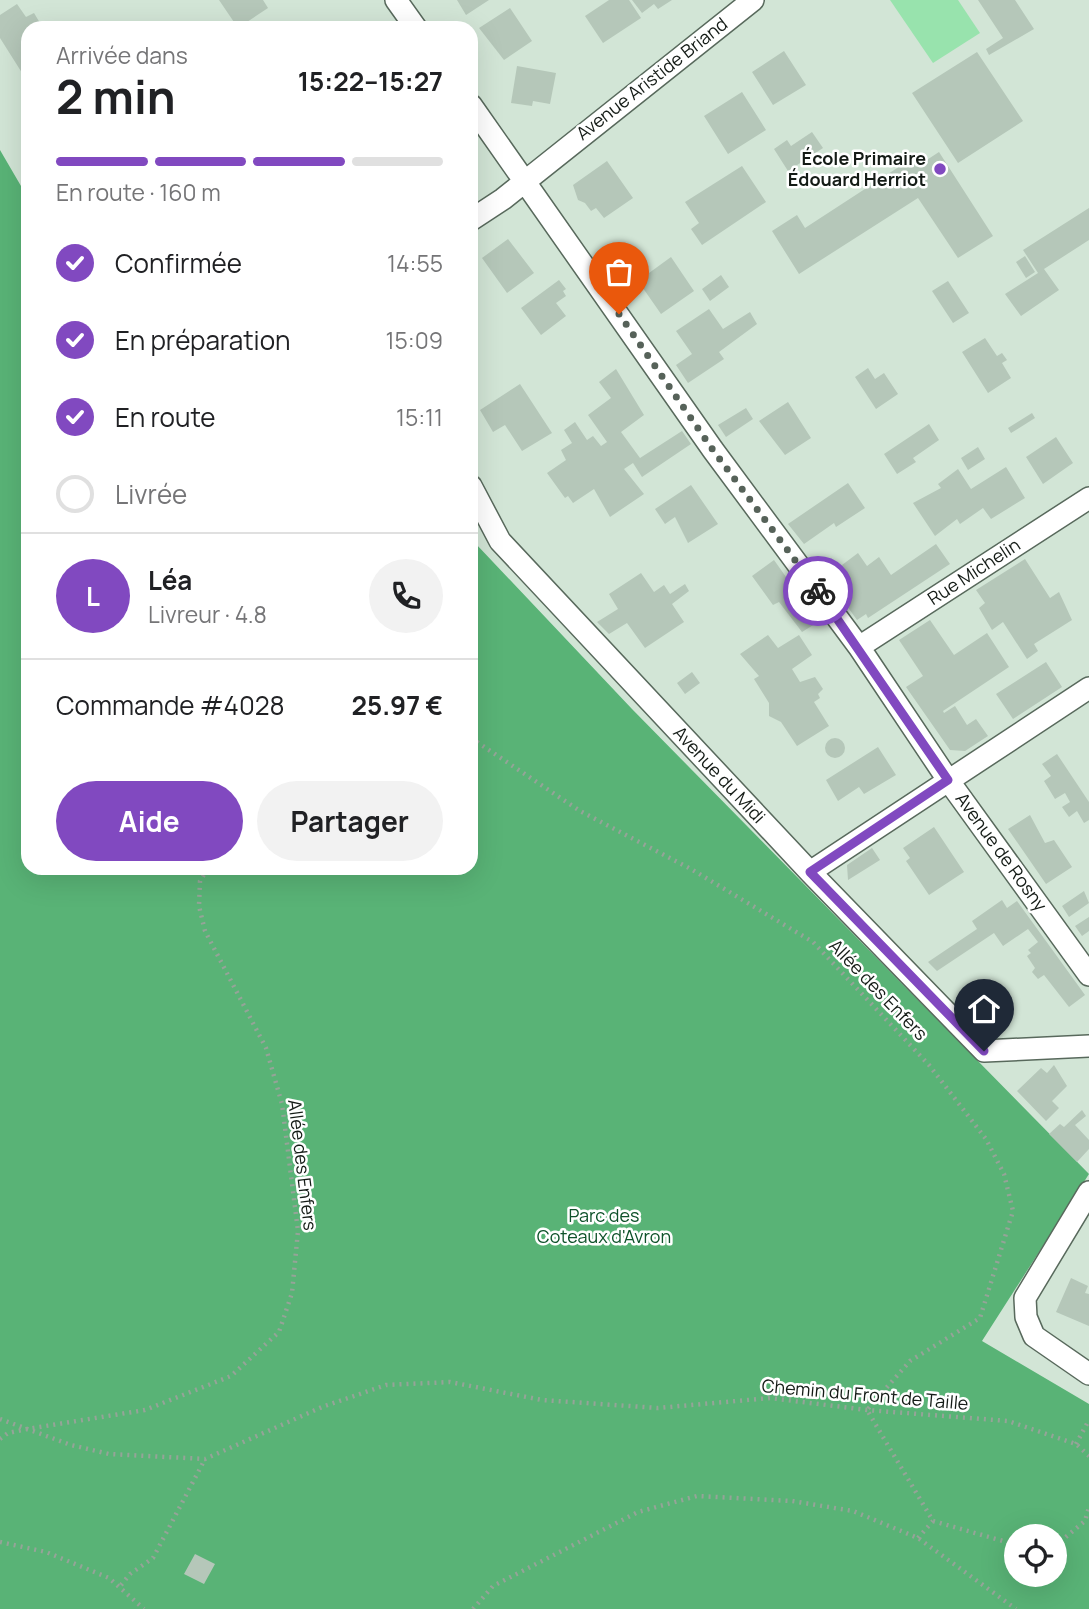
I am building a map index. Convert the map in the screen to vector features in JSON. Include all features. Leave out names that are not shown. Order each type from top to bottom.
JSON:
[{"type":"street","points":[[396,0],[411,21]]},
{"type":"street","name":"Avenue Aristide Briand","points":[[526,180],[753,0]]},
{"type":"street","name":"Avenue de Rosny","points":[[478,115],[713,450],[859,647],[948,780],[1089,975]]},
{"type":"street","points":[[478,215],[526,180]]},
{"type":"street","name":"Rue Michelin","points":[[859,647],[1089,498]]},
{"type":"street","name":"Avenue du Midi","points":[[478,499],[500,541],[810,872],[984,1051],[1089,1046]]},
{"type":"street","points":[[810,872],[1089,688]]},
{"type":"street","points":[[1089,1192],[1025,1298],[1027,1317],[1034,1336],[1089,1374]]},
{"type":"path","name":"Allée des Enfers","points":[[478,743],[580,811],[691,869],[813,942],[929,1065],[986,1139],[1004,1174],[1013,1211],[980,1318],[910,1362],[867,1410]]},
{"type":"path","name":"Allée des Enfers","points":[[0,1439],[8,1433],[27,1429],[145,1410],[231,1376],[279,1332],[292,1293],[298,1231],[282,1104],[266,1048],[205,931],[199,906],[200,880],[203,875]]},
{"type":"path","name":"Chemin du Front de Taille","points":[[0,1419],[71,1445],[109,1454],[205,1459],[322,1407],[386,1385],[450,1382],[542,1400],[658,1408],[770,1398],[867,1410],[1008,1421],[1076,1444]]},
{"type":"path","points":[[867,1410],[933,1521],[1004,1541]]},
{"type":"path","points":[[1089,1420],[1076,1444],[1089,1456]]},
{"type":"path","points":[[121,1585],[130,1574],[153,1558],[205,1459]]},
{"type":"path","points":[[472,1609],[493,1586],[638,1512],[697,1496],[792,1501],[853,1511],[918,1538],[1016,1609]]},
{"type":"path","points":[[1067,1536],[1085,1521],[1089,1507]]},
{"type":"path","points":[[918,1538],[933,1521]]},
{"type":"path","points":[[0,1542],[46,1552],[121,1585],[144,1609]]},
{"type":"green space","points":[[890,0],[958,0],[980,33],[933,63]]},
{"type":"green space","name":"Parc des Coteaux d'Avron","points":[[0,150],[21,186],[21,875],[478,875],[478,546],[632,709],[1089,1174],[982,1341],[1089,1404],[1089,1609],[0,1609]]},
{"type":"building","points":[[219,0],[263,0],[268,8],[248,21],[233,21]]},
{"type":"building","points":[[457,0],[489,0],[466,15]]},
{"type":"building","points":[[609,0],[629,0],[641,18],[603,43],[585,16]]},
{"type":"building","points":[[632,0],[672,0],[658,9],[654,4],[642,13]]},
{"type":"building","points":[[978,0],[1015,0],[1034,29],[989,55],[986,49],[1003,38]]},
{"type":"building","points":[[17,4],[26,17],[34,13],[39,21],[21,21],[21,71],[0,38],[0,15]]},
{"type":"building","points":[[510,8],[532,41],[504,60],[479,28]]},
{"type":"building","points":[[784,51],[806,85],[773,105],[752,72]]},
{"type":"building","points":[[977,52],[1023,121],[958,163],[912,93]]},
{"type":"building","points":[[517,66],[556,73],[550,104],[533,101],[532,106],[511,103]]},
{"type":"building","points":[[742,92],[766,130],[728,154],[704,116]]},
{"type":"building","points":[[812,132],[823,148],[788,171],[774,149],[787,140],[791,146]]},
{"type":"building","points":[[939,152],[993,236],[958,258],[918,198],[799,274],[772,231],[797,215],[805,228],[911,159],[916,167]]},
{"type":"building","points":[[607,161],[633,198],[604,218],[596,208],[591,211],[585,203],[578,200],[573,185]]},
{"type":"building","points":[[742,166],[766,202],[702,245],[691,229],[699,223],[685,202]]},
{"type":"building","points":[[1089,208],[1089,240],[1044,269],[1059,290],[1021,316],[1005,294],[1038,273],[1023,250]]},
{"type":"building","points":[[508,239],[534,273],[507,293],[482,258]]},
{"type":"building","points":[[1025,256],[1035,272],[1026,278],[1016,262]]},
{"type":"building","points":[[671,257],[694,291],[661,314],[638,281]]},
{"type":"building","points":[[721,275],[729,287],[710,301],[702,289]]},
{"type":"building","points":[[559,280],[566,289],[563,291],[566,296],[556,303],[566,316],[541,335],[521,308]]},
{"type":"building","points":[[948,281],[969,313],[953,323],[932,291]]},
{"type":"building","points":[[709,309],[723,329],[750,312],[757,324],[719,352],[724,359],[688,383],[676,365],[692,354],[676,331]]},
{"type":"building","points":[[985,338],[997,356],[1002,353],[1007,360],[1002,363],[1011,378],[988,393],[962,352]]},
{"type":"building","points":[[868,368],[875,379],[884,373],[898,394],[876,409],[855,377]]},
{"type":"building","points":[[616,369],[644,415],[621,432],[640,458],[682,431],[691,444],[642,477],[633,463],[624,469],[644,494],[610,517],[594,489],[573,503],[568,496],[565,498],[547,473],[566,460],[561,450],[572,443],[564,430],[575,422],[587,440],[593,436],[601,446],[607,442],[588,415],[611,398],[599,382]]},
{"type":"building","points":[[520,384],[552,433],[522,451],[505,425],[493,432],[480,410]]},
{"type":"building","points":[[788,402],[811,438],[785,455],[759,421]]},
{"type":"building","points":[[746,408],[753,419],[726,437],[718,425]]},
{"type":"building","points":[[1032,413],[1035,418],[1011,433],[1008,428]]},
{"type":"building","points":[[929,424],[939,440],[913,458],[916,462],[897,474],[884,454]]},
{"type":"building","points":[[1056,437],[1073,463],[1043,484],[1026,457]]},
{"type":"building","points":[[978,447],[985,459],[968,470],[961,458]]},
{"type":"building","points":[[1006,467],[1025,498],[991,519],[983,508],[960,524],[957,519],[935,536],[913,503],[941,488],[938,484],[958,469],[971,489]]},
{"type":"building","points":[[848,483],[865,508],[836,527],[834,523],[804,544],[788,524]]},
{"type":"building","points":[[691,485],[718,524],[688,543],[675,517],[665,524],[655,509]]},
{"type":"building","points":[[936,544],[950,564],[868,618],[866,614],[857,620],[829,581],[845,569],[842,565],[858,553],[867,566],[879,557],[891,575]]},
{"type":"building","points":[[1025,559],[1050,598],[1059,592],[1072,620],[1034,644],[1038,651],[1027,659],[1003,622],[992,630],[979,608],[985,603],[976,590]]},
{"type":"building","points":[[774,560],[818,622],[802,632],[779,602],[773,605],[752,576]]},
{"type":"building","points":[[641,573],[654,592],[664,585],[670,594],[685,584],[689,591],[672,604],[684,622],[645,648],[627,623],[609,634],[597,622],[618,609],[609,594]]},
{"type":"building","points":[[930,620],[954,655],[987,633],[1009,667],[943,711],[944,713],[955,706],[967,725],[976,719],[988,736],[965,751],[950,750],[906,687],[923,676],[899,640]]},
{"type":"building","points":[[768,635],[778,648],[799,635],[812,655],[792,669],[800,682],[815,677],[823,689],[818,694],[820,698],[814,702],[829,726],[797,746],[781,722],[769,716],[769,703],[754,679],[759,676],[740,654]]},
{"type":"building","points":[[1046,662],[1062,687],[1013,719],[996,694]]},
{"type":"building","points":[[692,672],[700,683],[685,694],[677,683]]},
{"type":"building","points":[[831,738],[839,738],[845,748],[839,758],[831,758],[825,752],[825,744]]},
{"type":"building","points":[[878,747],[896,775],[864,794],[859,787],[838,801],[826,780]]},
{"type":"building","points":[[1057,754],[1089,802],[1089,820],[1084,823],[1077,811],[1069,817],[1062,807],[1070,802],[1065,793],[1055,799],[1044,781],[1051,776],[1042,764]]},
{"type":"building","points":[[1030,815],[1045,843],[1054,840],[1072,867],[1046,884],[1008,829]]},
{"type":"building","points":[[934,827],[964,872],[929,895],[906,861],[910,858],[903,848]]},
{"type":"building","points":[[872,848],[880,860],[848,880],[847,865]]},
{"type":"building","points":[[1084,891],[1089,903],[1069,917],[1062,906]]},
{"type":"building","points":[[1002,900],[1007,908],[1017,901],[1085,995],[1069,1007],[1044,975],[1038,979],[1032,972],[1035,968],[1027,956],[1031,953],[1028,950],[1038,942],[1028,929],[1003,946],[994,933],[937,971],[928,962],[977,929],[972,921]]},
{"type":"building","points":[[1089,917],[1089,931],[1082,936],[1075,926]]},
{"type":"building","points":[[1054,1065],[1067,1086],[1052,1101],[1059,1108],[1046,1121],[1017,1091],[1041,1068],[1047,1073]]},
{"type":"building","points":[[1082,1110],[1086,1116],[1075,1125],[1089,1140],[1089,1149],[1077,1162],[1049,1134],[1060,1124],[1064,1127]]},
{"type":"building","points":[[1071,1278],[1088,1286],[1085,1293],[1089,1294],[1089,1326],[1056,1312]]},
{"type":"building","points":[[195,1554],[215,1564],[204,1584],[184,1574]]},
{"type":"way so far","points":[[619,314],[713,450],[818,591]]},
{"type":"place","name":"École Primaire Édouard Herriot","points":[[940,169]]},
{"type":"route","points":[[818,591],[948,780],[810,872],[984,1051]]}]
